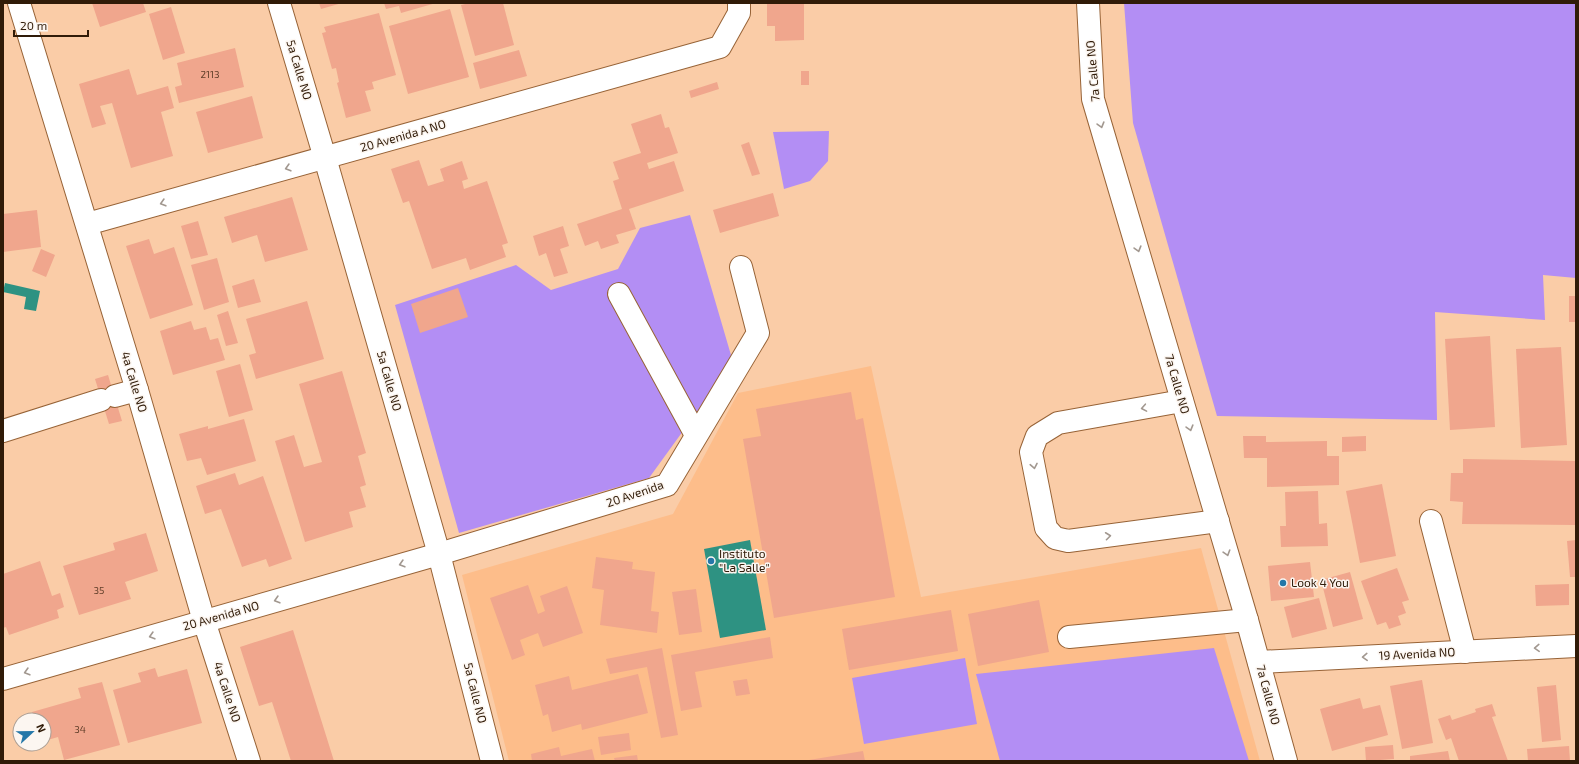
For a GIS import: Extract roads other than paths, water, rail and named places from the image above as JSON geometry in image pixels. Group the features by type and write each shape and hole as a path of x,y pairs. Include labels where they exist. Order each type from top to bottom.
{"street":[{"name":"4a Calle NO","path":"19,3 137,390 204,621 249,761"},
{"name":"5a Calle NO","path":"279,3 439,554 492,761"},
{"name":"20 Avenida A NO","path":"87,224 720,47 739,13 739,3"},
{"name":"7a Calle NO","path":"1088,3 1093,99 1247,620 1286,761"},
{"name":"20 Avenida","path":"439,554 667,485 758,333 741,267"},
{"path":"619,294 696,435"},
{"path":"3,431 137,390"},
{"path":"1182,401 1058,423 1037,436 1031,452 1046,528 1055,538 1068,541 1218,521"},
{"path":"1431,520 1465,652"},
{"name":"20 Avenida NO","path":"3,679 439,554"},
{"path":"1069,637 1247,620"},
{"name":"19 Avenida NO","path":"1259,662 1576,646"}],"water":[{"path":"5,283 40,291 36,311 24,309 26,297 3,292"},
{"path":"750,540 766,630 720,638 704,549"}],"place":[{"name":"Instituto \"La Salle\"","path":"711,561"},
{"name":"Look 4 You","path":"1283,583"}]}
